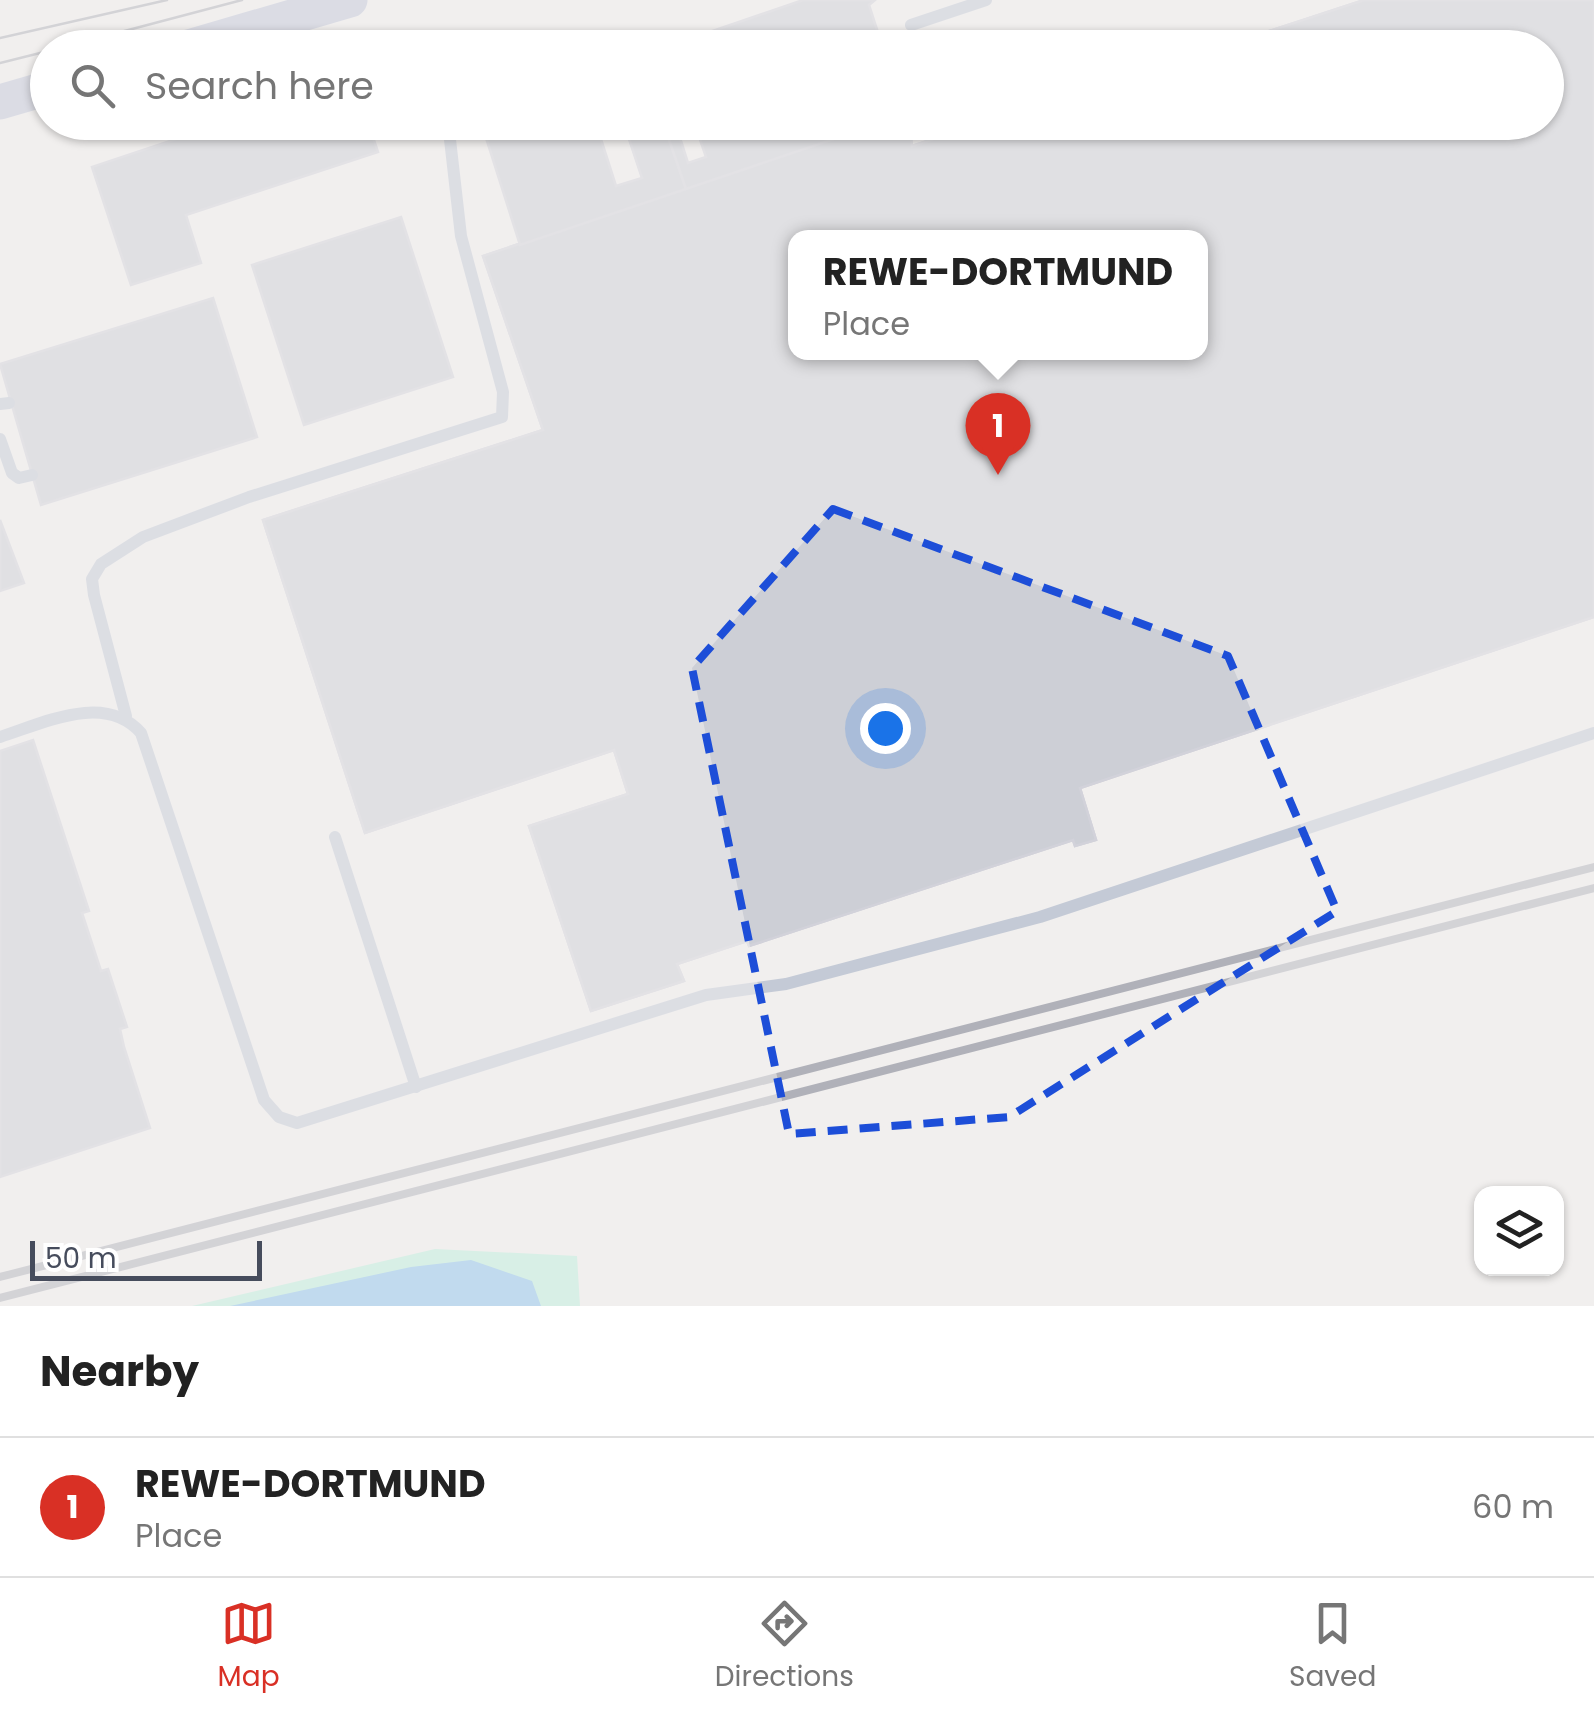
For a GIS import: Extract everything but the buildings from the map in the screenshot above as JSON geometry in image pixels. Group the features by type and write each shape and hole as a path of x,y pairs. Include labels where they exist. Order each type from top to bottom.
{"main road":[{"path":"247,30 350,0"},
{"path":"0,102 30,93"}],"lane":[{"path":"910,25 986,0"},
{"path":"450,140 461,236 504,392 502,417 249,497 143,537 100,564 92,579 126,716 141,733 264,1100 279,1117 297,1122 706,995 786,984 1040,917 1594,733"},
{"path":"0,440 12,473 19,478 32,475"},
{"path":"0,737 72,715 104,712 126,716"},
{"path":"335,838 416,1087"}],"highlighted area":[{"path":"833,509 1228,656 1337,911 1009,1117 789,1134 692,668"}],"green space":[{"path":"435,1249 577,1256 580,1306 192,1306"}],"water":[{"path":"471,1260 532,1281 541,1306 230,1306 411,1267"}],"tram line":[{"path":"35,30 167,0"},
{"path":"128,30 242,0"},
{"path":"0,38 30,31"},
{"path":"0,63 30,56"}],"railway":[{"path":"0,1277 1594,867"},
{"path":"0,1298 1594,888"}],"place":[{"name":"REWE-DORTMUND","path":"998,475"}]}
